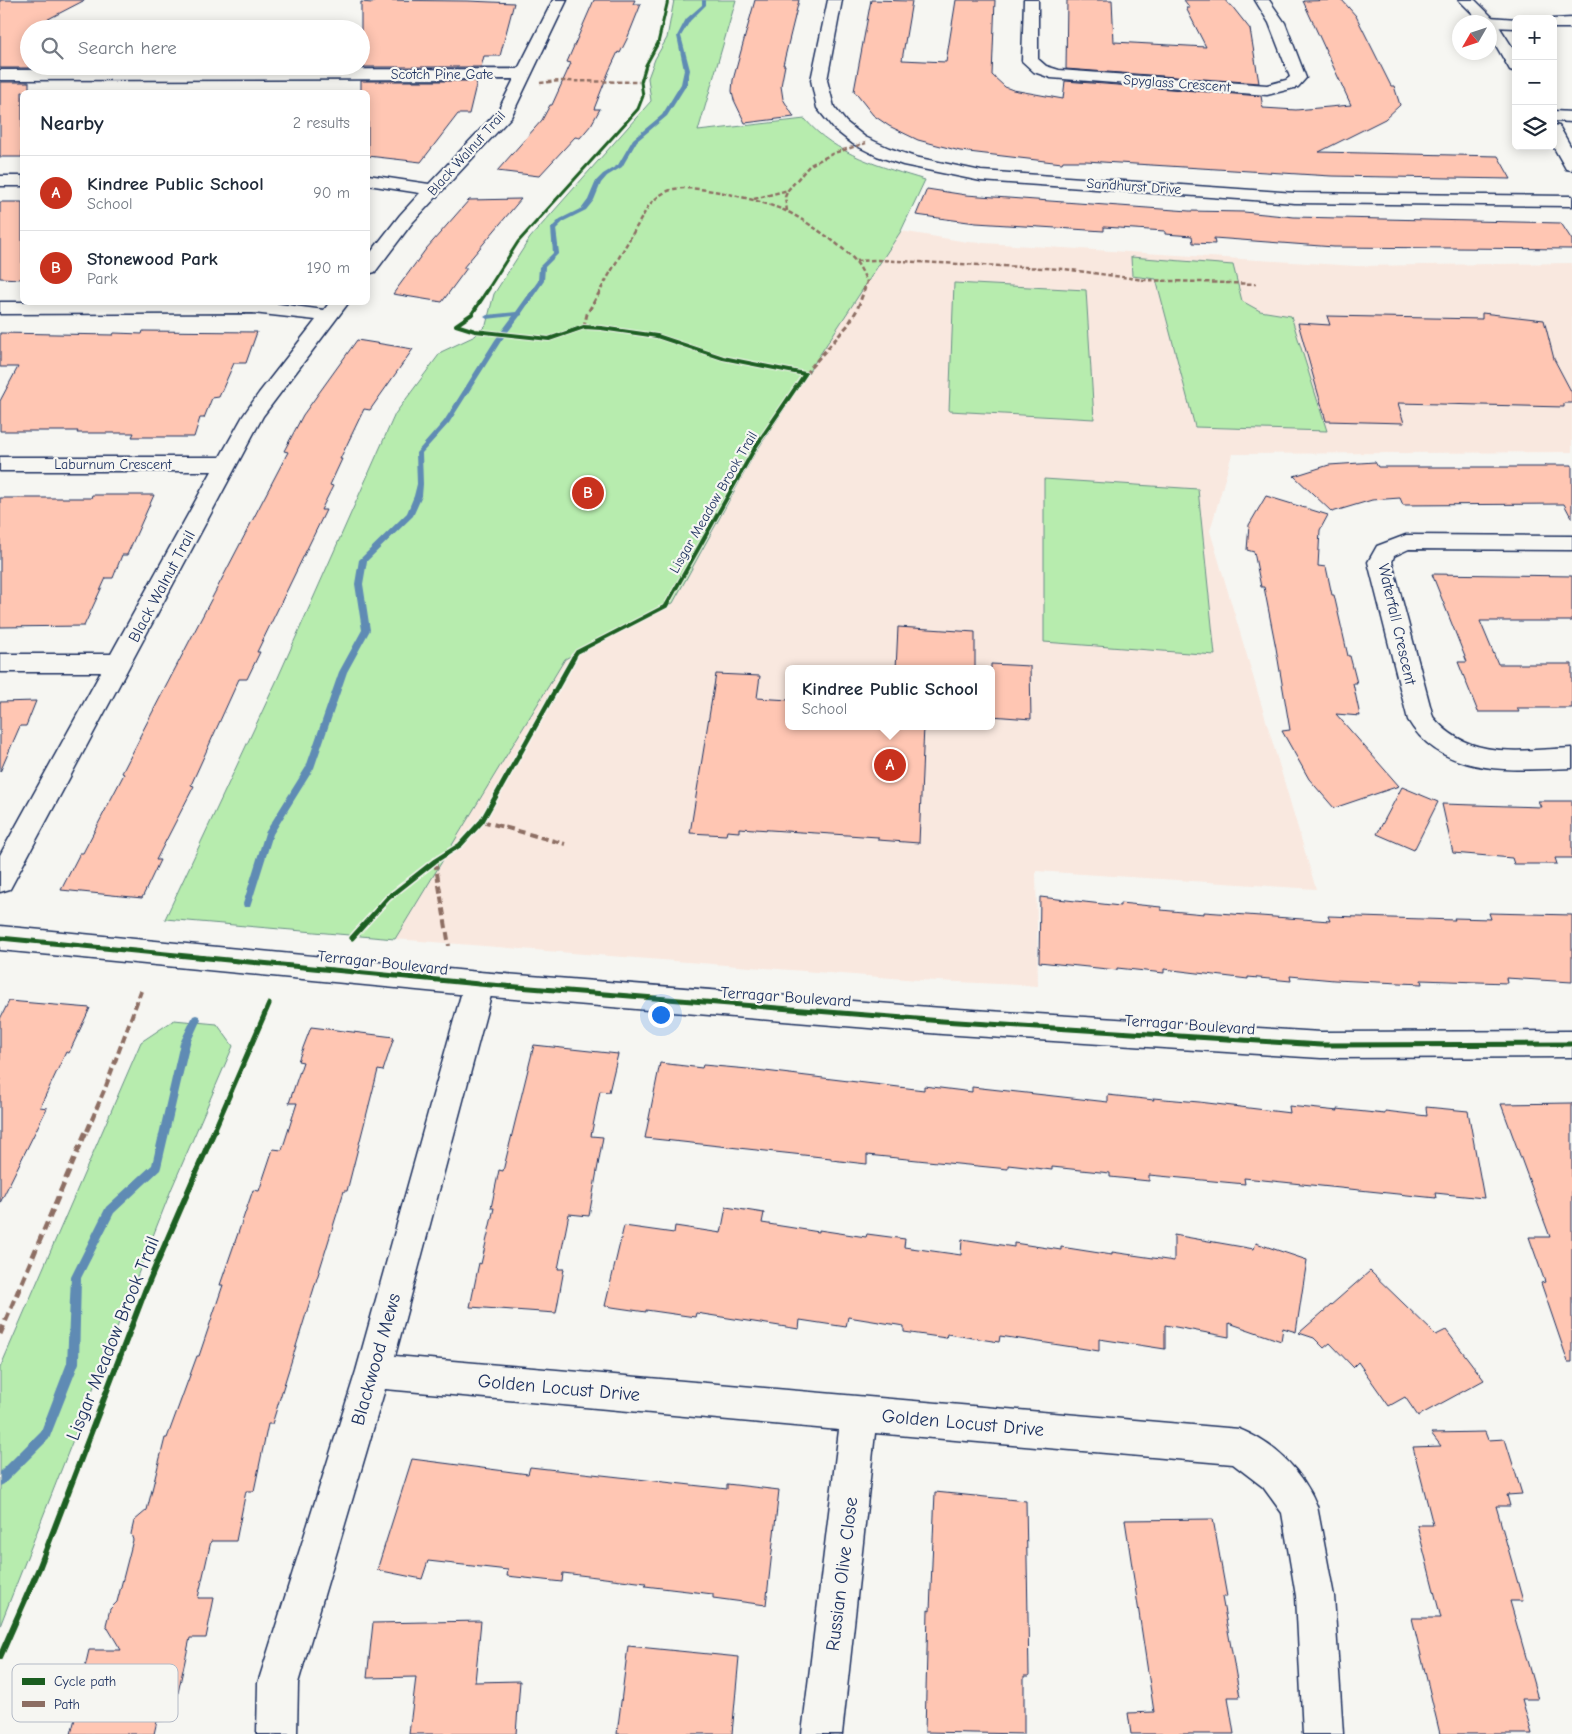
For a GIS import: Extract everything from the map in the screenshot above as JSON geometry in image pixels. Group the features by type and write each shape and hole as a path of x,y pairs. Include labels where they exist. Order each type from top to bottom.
{"street":[{"name":"Black Walnut Trail","path":"370,265 406,219 505,113 560,0"},
{"name":"Sandhurst Drive","path":"835,0 819,84 821,102 834,119 855,138 889,155 931,168 981,176 1295,198 1572,201"},
{"name":"Spyglass Crescent","path":"1030,0 1030,61 1040,69 1057,75 1267,90 1292,84 1298,78 1277,23 1262,0"},
{"path":"1466,0 1481,15"},
{"path":"1497,23 1512,22"},
{"path":"1557,23 1572,23"},
{"path":"1497,36 1512,60"},
{"name":"Scotch Pine Gate","path":"370,75 524,74"},
{"name":"Scotch Pine Gate","path":"0,76 262,75"},
{"path":"1557,116 1572,116"},
{"path":"1557,137 1572,165"},
{"path":"370,180 433,190"},
{"path":"0,181 20,181"},
{"path":"0,308 253,307 334,309"},
{"name":"Black Walnut Trail","path":"0,881 120,663 226,464 266,397 334,309"},
{"name":"Laburnum Crescent","path":"0,464 226,464"},
{"name":"Waterfall Crescent","path":"1572,542 1406,542 1385,551 1380,562 1421,720 1430,734 1449,748 1484,759 1572,758"},
{"path":"0,664 120,663"},
{"name":"Terragar Boulevard","path":"0,938 479,984 942,1021 1321,1045 1572,1044"},
{"name":"Blackwood Mews","path":"277,1734 278,1683 373,1371 479,984"},
{"name":"Golden Locust Drive","path":"373,1371 1239,1447 1276,1474 1299,1506 1315,1596 1323,1734"},
{"name":"Russian Olive Close","path":"822,1734 859,1413"}],"shaded area":[{"path":"901,231 967,242 1356,266 1572,263 1572,452 1232,454 1210,531 1316,889 1036,871 1038,986 918,980 395,939 565,659 673,603 754,455"}],"green space":[{"path":"674,0 736,0 698,131 805,119 830,142 845,151 892,170 925,180 901,231 754,455 673,603 565,659 395,939 165,919 276,682 395,414 441,352 475,336 486,325 494,294 530,238 651,101 648,78 655,59 667,38"},
{"path":"1131,257 1233,265 1242,301 1260,311 1291,316 1327,431 1195,427 1156,279 1132,276"},
{"path":"954,283 1086,290 1094,419 949,411"},
{"path":"1044,479 1198,489 1215,655 1044,642"},
{"path":"174,1020 217,1024 233,1046 171,1190 0,1626 0,1368 141,1042"}],"building":[{"path":"0,0 85,0 46,20 20,20 20,68 0,68"},
{"path":"375,0 514,3 500,56 484,56 481,67 370,67 370,20 361,20 361,2 373,3"},
{"path":"594,0 635,0 633,4 641,4 627,39 609,71 594,109 600,109 591,125 580,138 575,137 539,176 497,171 542,120 550,105 552,105 571,63 567,62"},
{"path":"755,0 799,0 783,65 785,65 781,86 783,99 794,117 745,123 734,100 732,91 733,80"},
{"path":"871,0 912,1 902,60 946,62 956,0 995,0 992,75 1005,87 1013,90 1063,99 1065,81 1261,96 1263,108 1296,110 1351,105 1303,1 1342,0 1356,16 1391,86 1394,86 1400,105 1385,119 1319,152 1498,156 1511,179 1331,176 1086,161 1063,161 1062,163 960,151 918,140 889,126 873,115 854,91"},
{"path":"1067,0 1112,0 1114,42 1206,47 1186,8 1190,8 1184,0 1225,0 1250,29 1259,83 1066,69"},
{"path":"361,81 477,81 469,114 458,114 421,162 370,156 370,90 361,90"},
{"path":"0,82 29,82 29,90 20,90 20,157 0,157"},
{"path":"927,189 966,195 1189,211 1244,212 1294,217 1561,223 1572,240 1572,249 1334,247 1214,238 1215,244 1193,243 1192,236 1165,234 1165,231 1104,227 1104,231 976,223 916,215"},
{"path":"521,199 463,268 467,268 442,302 393,294 426,249 469,200"},
{"path":"0,202 20,202 20,279 0,278"},
{"path":"1482,313 1544,320 1554,359 1572,393 1572,403 1564,403 1564,407 1398,403 1404,423 1326,421 1298,323 1330,325 1327,316 1482,319"},
{"path":"143,331 257,332 246,363 234,363 219,397 212,398 204,418 200,418 194,437 132,437 134,433 77,433 78,431 0,431 0,401 18,367 0,367 0,333 113,335 114,333 142,334"},
{"path":"357,340 413,349 370,410 364,409 330,485 333,486 321,510 326,510 257,652 260,652 247,679 239,679 191,785 194,786 156,860 160,860 142,898 61,890 80,853 83,853 124,774 122,773 139,738 288,452 284,451 303,415"},
{"path":"1375,462 1378,467 1546,467 1545,465 1572,465 1572,519 1564,504 1403,505 1400,498 1372,500 1332,512 1294,476 1329,465"},
{"path":"92,495 154,495 127,555 122,555 113,578 106,578 84,626 0,627 0,498 91,498"},
{"path":"1266,496 1328,515 1320,530 1318,566 1326,567 1332,595 1334,595 1348,656 1350,656 1357,683 1353,683 1360,716 1336,714 1399,786 1334,808 1309,779 1282,731 1290,730 1276,648 1264,587 1261,587 1254,552 1247,550 1249,525"},
{"path":"1432,574 1572,576 1572,621 1480,621 1498,664 1572,664 1572,708 1517,708 1519,712 1478,712 1458,662 1467,662"},
{"path":"898,627 975,632 975,665 896,665"},
{"path":"991,664 1030,666 1031,719 995,716 995,665"},
{"path":"716,674 760,676 757,698 785,700 785,730 924,730 919,843 878,840 878,837 739,828 739,832 727,831 726,835 690,833"},
{"path":"36,701 26,726 20,726 0,772 0,702"},
{"path":"1402,787 1438,802 1414,850 1377,834"},
{"path":"1538,801 1572,801 1572,858 1555,858 1557,864 1514,864 1512,858 1453,853 1442,804 1541,807"},
{"path":"1040,897 1120,906 1120,903 1161,907 1161,910 1204,914 1204,912 1330,921 1328,916 1455,920 1454,918 1491,919 1489,913 1572,915 1572,982 1506,978 1507,983 1421,980 1422,984 1290,976 1291,981 1248,977 1248,979 1164,969 1164,973 1039,962"},
{"path":"9,1001 90,1008 69,1053 66,1052 40,1107 47,1108 0,1203 0,1019"},
{"path":"311,1027 394,1037 383,1071 378,1070 347,1191 344,1191 272,1424 268,1424 254,1491 246,1491 236,1541 211,1541 198,1598 214,1598 206,1638 190,1638 178,1693 178,1664 86,1664 89,1650 121,1650 106,1625 110,1609 117,1602 133,1540 131,1534 134,1521 147,1510 165,1438 167,1438 197,1356 199,1356 223,1285 220,1285 253,1190 259,1191 273,1149 282,1150 297,1103 289,1103 303,1062 298,1061"},
{"path":"534,1045 618,1054 609,1092 600,1091 591,1136 603,1137 589,1216 569,1214 558,1269 564,1269 556,1313 470,1307 479,1263 481,1264 494,1208 491,1208 499,1170 503,1171"},
{"path":"660,1063 702,1068 703,1065 748,1069 924,1090 924,1086 972,1092 972,1087 1108,1102 1108,1095 1199,1102 1290,1113 1289,1106 1385,1114 1385,1111 1427,1116 1426,1107 1468,1111 1484,1198 1435,1193 1436,1198 1244,1178 1245,1184 1149,1175 1149,1181 1110,1177 1110,1173 1052,1167 1052,1170 1008,1165 1008,1169 867,1155 867,1164 831,1160 831,1158 645,1138"},
{"path":"1572,1103 1572,1362 1568,1362 1541,1283 1545,1282 1529,1237 1550,1237 1501,1104"},
{"path":"726,1207 764,1213 762,1223 819,1232 819,1230 866,1237 867,1234 905,1239 904,1247 961,1255 962,1239 1014,1247 1014,1243 1061,1250 1061,1247 1112,1255 1112,1252 1174,1261 1174,1235 1254,1249 1256,1243 1307,1260 1296,1332 1283,1328 1281,1341 1229,1323 1229,1337 1165,1325 1165,1349 1099,1339 1099,1351 1000,1336 999,1342 947,1334 946,1338 904,1332 904,1326 848,1317 846,1327 800,1320 799,1329 696,1313 695,1317 605,1306 624,1226 674,1233 675,1226 721,1233"},
{"path":"1370,1271 1436,1335 1446,1330 1484,1380 1418,1416 1405,1397 1389,1406 1358,1362 1353,1367 1330,1343 1324,1348 1314,1338 1299,1333"},
{"path":"1485,1432 1488,1440 1505,1439 1522,1494 1507,1495 1510,1506 1496,1506 1523,1601 1510,1601 1538,1699 1522,1699 1532,1734 1440,1734 1412,1618 1441,1618 1417,1525 1433,1525 1413,1447 1441,1446 1431,1433"},
{"path":"412,1459 528,1474 530,1467 727,1489 727,1484 779,1490 766,1605 713,1598 713,1594 645,1586 646,1583 563,1573 562,1582 507,1576 508,1570 428,1561 422,1579 377,1570"},
{"path":"935,1492 1026,1501 1029,1676 1024,1676 1024,1734 925,1732 928,1610 930,1611"},
{"path":"1213,1519 1227,1597 1222,1597 1240,1697 1228,1697 1234,1734 1131,1734 1128,1713 1154,1712 1125,1520"},
{"path":"481,1621 475,1682 520,1681 516,1734 409,1734 416,1677 367,1678 373,1623"},
{"path":"628,1646 739,1657 732,1734 617,1734"},
{"path":"74,1722 157,1722 154,1734 71,1734"}],"waterway":[{"path":"518,314 541,281 542,267 556,253 553,229 562,220 584,209 591,200 598,182 605,175 620,166 635,140 664,116 684,84 687,70 679,36 688,20 704,5 704,0"},
{"path":"247,904 269,833 310,768 343,672 366,630 359,584 363,560 410,514 418,496 420,484 419,453 447,422 498,340 518,314"},
{"path":"487,317 518,314"},
{"path":"0,1480 45,1435 73,1363 76,1277 110,1210 156,1167 185,1043 196,1019"}],"marked path":[{"path":"540,83 560,81 641,82"},
{"path":"787,211 785,197 788,190 810,165 834,153 866,143"},
{"path":"584,327 587,314 649,205 659,195 675,189 697,189 757,201 787,211 826,236 856,261 867,282 857,310 848,325 805,374"},
{"path":"754,199 788,190"},
{"path":"856,261 877,260 1064,269 1144,280 1256,284"},
{"path":"482,821 565,844"},
{"path":"435,861 449,946"},
{"path":"0,1334 106,1086 141,991"}],"cycle path":[{"name":"Lisgar Meadow Brook Trail","path":"352,938 388,898 435,861 460,845 482,821 577,652 666,606 756,446 805,374 723,358 657,336 601,328 584,327 549,339 475,331 456,325 472,314 518,242 638,109 643,96 641,82 646,65 658,43 668,0"},
{"path":"0,938 479,984 942,1021 1321,1045 1572,1044"},
{"name":"Lisgar Meadow Brook Trail","path":"0,1657 40,1566 145,1291 269,1004"}],"place":[{"name":"Stonewood Park","path":"588,493"},
{"name":"Kindree Public School","path":"890,765"}]}
